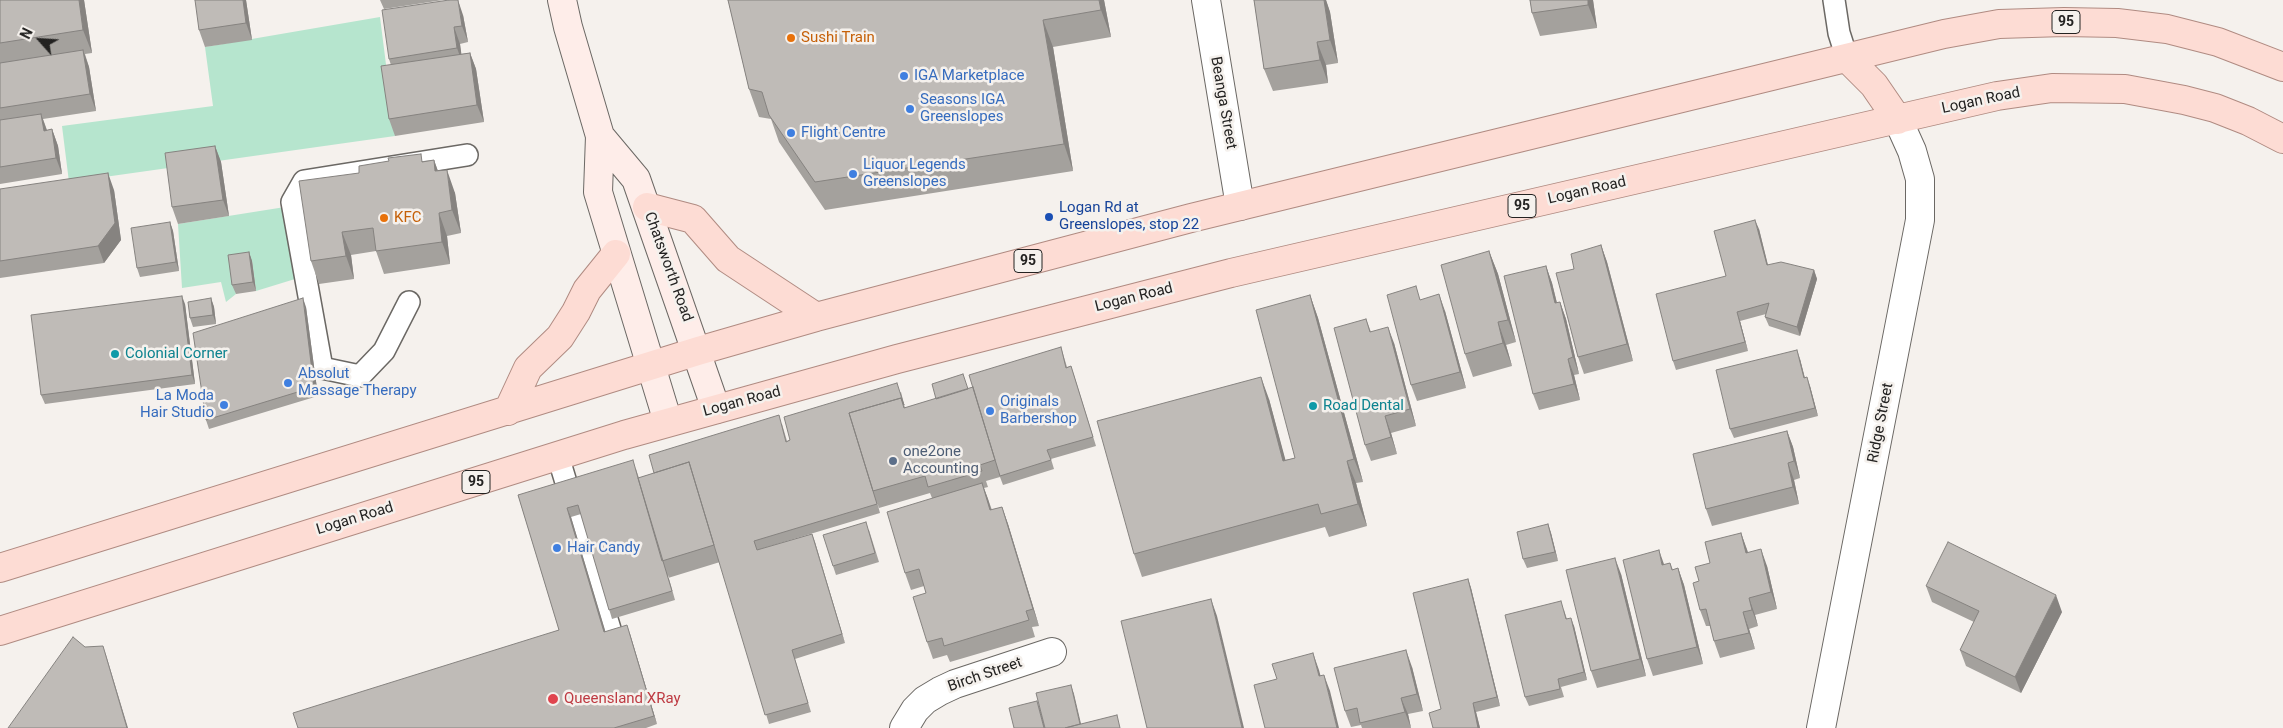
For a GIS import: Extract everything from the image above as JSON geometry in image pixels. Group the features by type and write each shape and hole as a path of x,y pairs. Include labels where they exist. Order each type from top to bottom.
{"main road":[{"name":"Chatsworth Road","path":"562,0 576,56 600,136 598,192 668,422"},
{"name":"95","path":"0,568 698,351 816,317 1240,206 1944,34 1999,24 2117,23 2167,29 2218,42 2283,67"},
{"path":"1847,58 1874,85 1898,120"},
{"name":"Logan Road","path":"0,630 668,422 897,359 1231,273 2024,91 2077,87 2126,89 2216,108 2248,121 2283,139"},
{"name":"Chatsworth Road","path":"600,136 636,179 698,351 716,409"},
{"path":"647,207 693,219 728,259 816,317"},
{"path":"508,411 528,368 560,337 587,290 616,254"}],"street":[{"name":"Beanga Street","path":"1206,0 1240,206"},
{"name":"Ridge Street","path":"1821,728 1920,220 1920,179 1912,151 1898,120"},
{"name":"Birch Street","path":"904,728 915,710 925,700 940,691 955,684 1052,652"}],"lane":[{"path":"1834,0 1839,33 1847,58"},
{"path":"409,302 384,351 360,376 322,368 292,202 304,181 467,155"},
{"path":"558,456 568,490"},
{"path":"576,516 613,639"}],"green space":[{"path":"380,17 395,136 69,182 62,126 213,106 205,47"},
{"path":"285,207 295,279 256,291 252,261 231,264 236,294 226,302 221,282 182,288 178,224"}],"building":[{"path":"0,0 79,0 83,30 0,43"},
{"path":"195,0 243,0 246,23 199,30"},
{"path":"458,0 462,26 454,27 457,48 389,59 382,10"},
{"name":"IGA Marketplace","path":"728,0 1099,0 1101,10 1043,20 1064,144 815,182 769,115 762,92 749,89"},
{"path":"1254,0 1324,0 1330,40 1317,42 1320,60 1264,69"},
{"path":"1530,0 1588,0 1588,5 1532,13"},
{"path":"83,50 90,94 0,108 0,63"},
{"path":"470,53 477,105 389,119 381,66"},
{"path":"41,114 44,131 52,129 56,158 0,167 0,120"},
{"path":"215,146 223,200 172,207 165,153"},
{"name":"KFC","path":"421,154 422,162 434,160 435,171 447,170 452,210 439,213 442,242 376,251 373,228 342,232 346,256 311,261 299,181 359,173 359,166 389,161 388,158"},
{"path":"108,173 115,223 98,246 0,261 0,189"},
{"path":"1755,220 1767,265 1781,262 1814,270 1797,327 1765,317 1769,303 1737,312 1745,342 1673,361 1656,294 1726,276 1714,231"},
{"path":"170,222 176,262 137,268 131,228"},
{"path":"1601,245 1627,344 1578,357 1556,273 1574,269 1571,254"},
{"path":"1489,251 1508,320 1498,322 1503,343 1465,354 1441,265"},
{"path":"249,252 253,282 232,285 228,255"},
{"path":"1546,266 1555,303 1560,302 1573,357 1568,359 1574,384 1533,394 1504,276"},
{"path":"1416,286 1420,300 1439,294 1460,372 1411,385 1387,295"},
{"path":"1310,295 1354,459 1347,461 1358,504 1321,514 1318,504 1134,554 1097,421 1261,377 1283,461 1295,458 1256,310"},
{"name":"Colonial Corner","path":"182,296 192,375 41,395 31,315"},
{"path":"211,298 213,315 190,318 188,302"},
{"path":"303,298 314,387 206,420 193,333"},
{"path":"1366,319 1370,332 1388,327 1410,409 1385,416 1391,437 1365,445 1334,328"},
{"path":"1061,347 1066,368 1071,366 1093,437 1047,450 1051,460 1000,476 969,375"},
{"path":"1797,350 1804,378 1807,377 1815,408 1730,429 1716,370"},
{"path":"963,374 968,389 936,399 932,384"},
{"path":"897,383 904,405 901,398 849,413 877,504 754,541 757,550 812,534 842,634 792,650 808,703 765,715 689,462 654,473 649,455 779,415 786,442 790,440 784,417"},
{"path":"973,387 995,460 980,465 982,471 928,487 925,476 873,491 849,413 901,398 904,408"},
{"path":"1787,431 1794,461 1788,463 1793,487 1706,509 1693,454"},
{"path":"633,460 672,591 609,610 578,505 567,508 604,632 627,625 654,716 614,728 298,728 293,713 559,630 518,495"},
{"path":"689,462 714,545 662,561 638,478"},
{"path":"982,483 990,510 1002,507 1033,609 1026,611 1029,620 944,646 942,638 927,642 913,597 926,593 919,569 905,573 887,512"},
{"path":"866,522 875,553 833,566 823,535"},
{"path":"1548,524 1555,552 1523,559 1517,532"},
{"path":"1741,533 1746,553 1761,549 1771,592 1749,598 1752,610 1743,612 1749,633 1714,641 1706,609 1700,610 1693,583 1699,581 1695,567 1710,563 1705,542"},
{"path":"1948,542 2056,595 2015,677 1960,650 1979,611 1926,586"},
{"path":"1659,550 1662,565 1670,563 1672,570 1678,568 1697,647 1647,659 1623,560"},
{"path":"1615,558 1640,659 1591,671 1566,570"},
{"path":"1468,579 1497,697 1473,703 1478,728 1433,728 1429,713 1441,709 1413,593"},
{"path":"1211,599 1242,728 1147,728 1121,621"},
{"path":"1561,601 1566,619 1571,618 1584,672 1558,679 1560,689 1525,697 1505,615"},
{"path":"73,637 85,647 103,646 127,728 8,728"},
{"path":"1406,650 1417,694 1401,698 1405,712 1360,723 1357,708 1345,711 1334,668"},
{"path":"1313,653 1319,676 1324,675 1337,728 1265,728 1254,685 1277,679 1272,664"},
{"path":"1071,685 1080,724 1065,728 1045,728 1036,693"},
{"path":"1037,701 1044,728 1014,728 1009,708"},
{"path":"1117,715 1120,728 1065,728"}],"place":[{"name":"Sushi Train","path":"791,38"},
{"name":"IGA Marketplace","path":"904,76"},
{"name":"Seasons IGA Greenslopes","path":"910,109"},
{"name":"Flight Centre","path":"791,133"},
{"name":"Liquor Legends Greenslopes","path":"853,174"},
{"name":"Logan Rd at Greenslopes, stop 22","path":"1049,217"},
{"name":"KFC","path":"384,218"},
{"name":"Colonial Corner","path":"115,354"},
{"name":"Absolut Massage Therapy","path":"288,383"},
{"name":"La Moda Hair Studio","path":"224,405"},
{"name":"Road Dental","path":"1313,406"},
{"name":"Originals Barbershop","path":"990,411"},
{"name":"one2one Accounting","path":"893,461"},
{"name":"Hair Candy","path":"557,548"},
{"name":"Queensland XRay","path":"553,699"}]}
